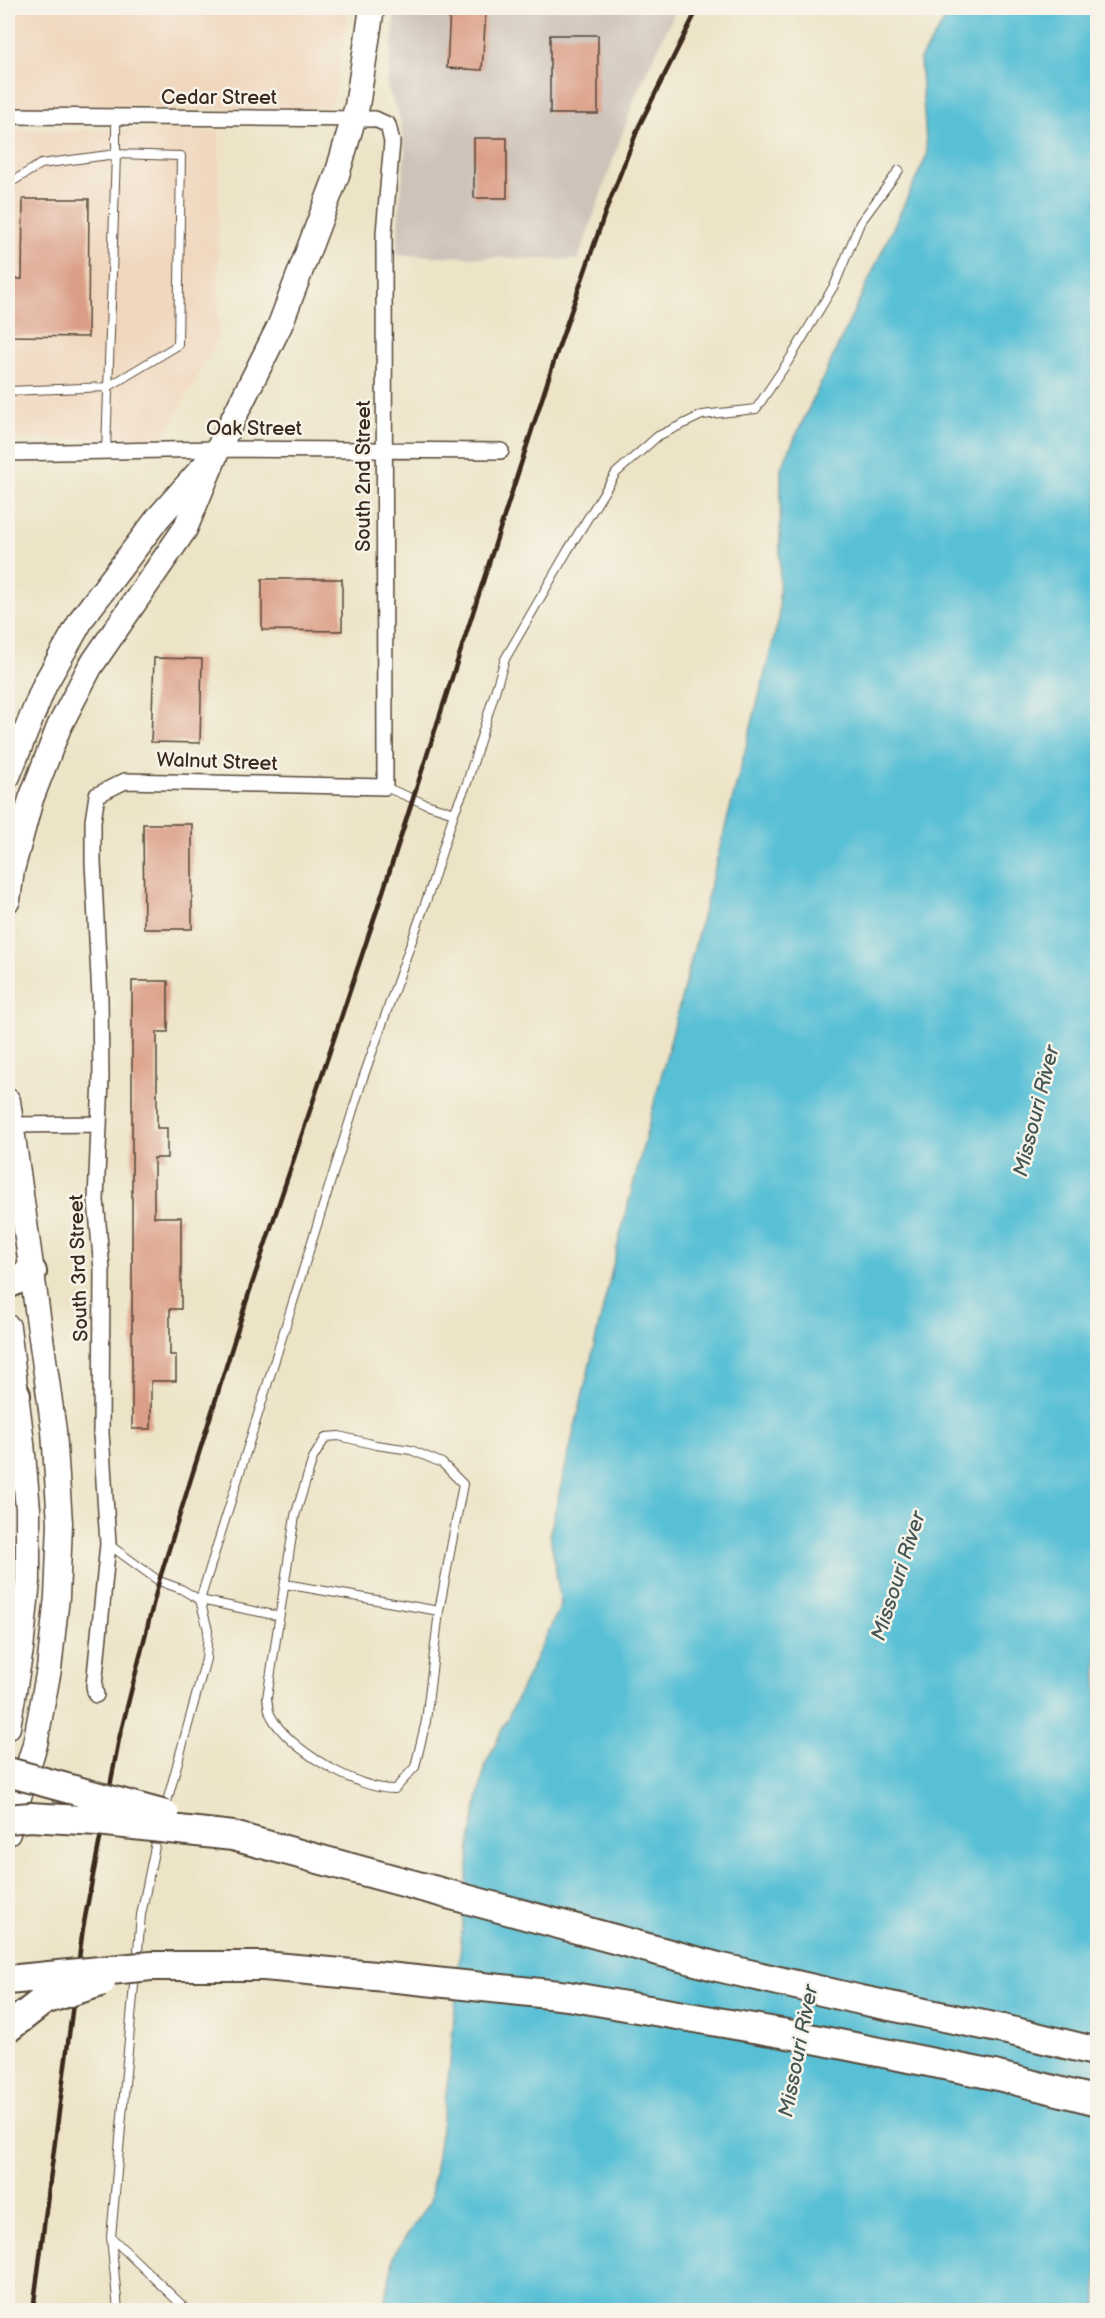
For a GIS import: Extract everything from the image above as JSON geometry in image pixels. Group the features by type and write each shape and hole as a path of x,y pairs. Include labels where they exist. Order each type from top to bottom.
{"highway":[{"path":"8,1772 124,1803 233,1836 718,1967 1098,2052"},
{"path":"8,1819 30,1816 98,1821 233,1836"},
{"path":"8,1980 151,1966 264,1966 568,1996 800,2036 994,2075 1098,2101"},
{"path":"8,2028 44,2000 151,1966"}],"main road":[{"path":"8,900 12,870 30,800 59,727 90,667 185,530 218,449 280,325 337,175 354,118 372,8"},
{"path":"8,776 45,684 83,617 158,518 218,449"},
{"path":"8,1101 11,1125 16,1277 54,1431 60,1523 57,1597 49,1669 34,1744 8,1833"},
{"path":"8,1327 12,1387 28,1509 28,1581 21,1649 8,1727"}],"street":[{"name":"Cedar Street","path":"8,116 375,119 388,125 392,142 390,165"},
{"name":"South 2nd Street","path":"385,787 384,233 390,165"},
{"name":"Oak Street","path":"8,453 218,449 501,452"},
{"name":"Walnut Street","path":"93,840 97,795 125,780 385,787"},
{"name":"South 3rd Street","path":"93,840 100,997 96,1200 102,1270 101,1433 108,1544 94,1686 96,1695"},
{"path":"11,1125 99,1124"}],"lane":[{"path":"106,452 116,117"},
{"path":"8,184 41,164 116,154 181,156 178,345 108,387 8,391"},
{"path":"118,2310 111,2237 141,1915 152,1856 206,1659 208,1630 200,1600 363,1078 431,887 454,813 467,783 505,659 616,473 658,436 702,414 756,409 791,357 835,284 860,223 899,170"},
{"path":"385,787 454,813"},
{"path":"339,1436 411,1450 441,1463 463,1484 439,1611 426,1721 415,1767 394,1789 381,1789 342,1775 305,1752 270,1715 267,1698 295,1516 313,1458 326,1437 339,1436"},
{"path":"108,1544 159,1581 181,1589 200,1600 279,1616"},
{"path":"285,1584 439,1611"},
{"path":"111,2237 187,2310"}],"shaded area":[{"path":"8,8 349,8 333,101 324,108 310,109 8,108"},
{"path":"396,8 677,8 637,92 578,260 397,255 405,154 399,115 387,87"},
{"path":"8,130 219,131 218,339 164,437 8,439"}],"water":[{"name":"Missouri River","path":"953,8 1097,8 1097,2310 384,2310 394,2254 430,2202 449,2073 471,1835 485,1766 561,1605 550,1533 621,1232 779,619 781,468 927,155 920,59"}],"building":[{"path":"450,9 486,10 482,70 447,68"},
{"path":"550,35 598,35 598,114 550,114"},
{"path":"474,138 507,138 507,198 474,198"},
{"path":"23,199 89,199 88,337 8,336 8,279 22,279"},
{"path":"262,579 342,579 342,631 262,630"},
{"path":"154,658 202,659 200,743 151,742"},
{"path":"143,824 192,824 192,929 144,929"},
{"path":"132,981 168,981 168,1032 157,1032 157,1128 167,1128 167,1158 154,1158 154,1217 181,1217 181,1309 170,1309 170,1355 176,1355 176,1381 151,1381 151,1429 132,1429"}],"railway":[{"path":"33,2310 83,1928 119,1739 159,1581 249,1293 378,907 558,349 605,213 639,126 698,8"}]}
